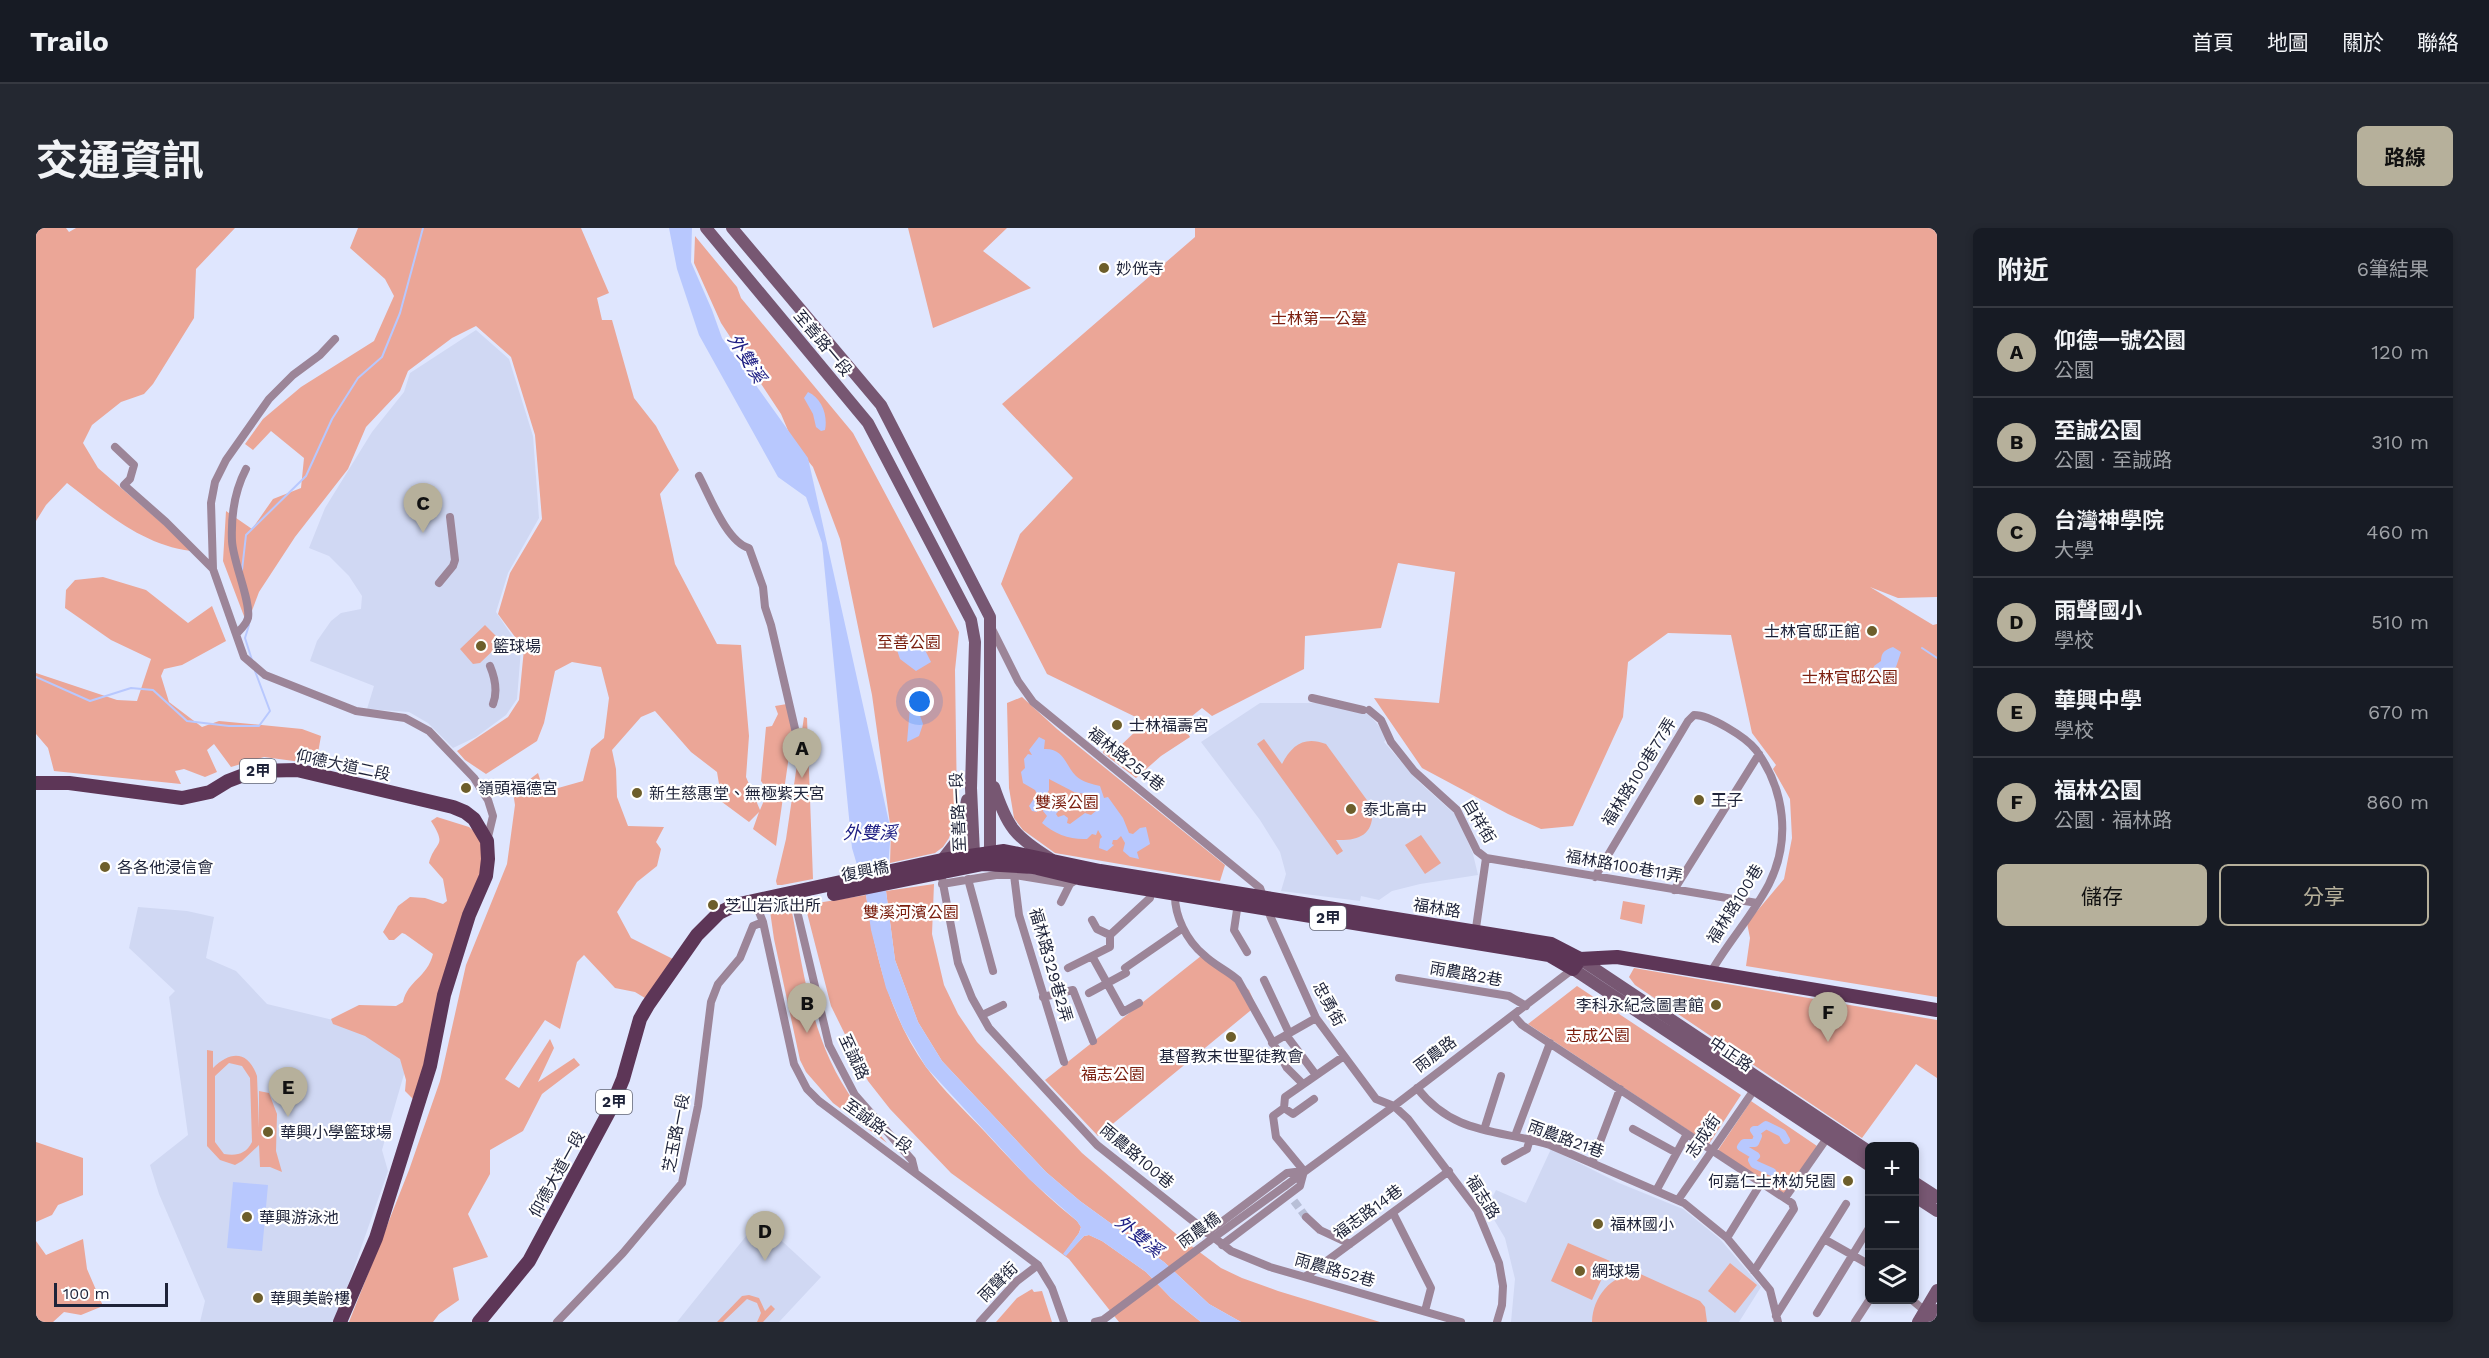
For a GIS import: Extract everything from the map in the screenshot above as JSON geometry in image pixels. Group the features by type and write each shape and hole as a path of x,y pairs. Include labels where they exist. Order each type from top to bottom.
{"main road":[{"name":"至善路一段","path":"706,228 868,423 971,620 975,642 971,788 982,857"},
{"name":"至善路一段","path":"732,228 881,405 990,617 991,779 982,857"},
{"name":"仰德大道二段","path":"36,783 69,783 182,798 210,792 228,781 254,771 297,770 460,809 474,819 487,841"},
{"path":"991,779 1012,830 1023,842 1055,861"},
{"path":"937,871 960,837 971,788"},
{"path":"340,1322 376,1238 430,1066 444,995 469,915 486,876 487,841"},
{"name":"福林路","path":"937,871 982,857 1019,853 1100,871 1266,902 1474,936 1551,944 1577,964"},
{"name":"福林路","path":"982,857 1001,863 1033,867 1075,881 1152,889 1238,903 1266,902"},
{"name":"復興橋","path":"803,896 937,871"},
{"name":"2甲","path":"755,902 771,897 803,896"},
{"name":"仰德大道一段","path":"479,1322 529,1261 606,1118 623,1079 640,1019 650,1001 709,922 728,908 755,902"},
{"path":"1577,964 1617,957 1937,1010"},
{"name":"中正路","path":"1577,964 1757,1084 1865,1150"},
{"name":"中正路","path":"1757,1084 1827,1138 1865,1163"},
{"path":"1919,1185 1937,1197"},
{"path":"1919,1199 1937,1211"},
{"path":"1928,1316 1937,1290"}],"street":[{"path":"335,339 320,355 293,375 268,399 220,470 211,503 213,569 244,657 265,675 356,711 405,718 429,731 474,778 488,800 493,816 487,841"},
{"path":"115,447 134,465 130,479 124,485 166,522 213,569"},
{"path":"237,633 243,628 248,618 233,548 232,522 241,480 246,469"},
{"path":"699,476 726,528 741,546 749,548 763,587 765,608 796,734"},
{"path":"439,583 455,560 450,517"},
{"name":"福林路254巷","path":"991,626 1017,681 1033,702 1254,881 1266,902"},
{"path":"490,666 495,680 493,704"},
{"name":"自祥街","path":"1312,698 1366,710 1381,720 1391,742 1414,771 1457,810 1477,851 1486,858 1474,936"},
{"name":"福林路100巷","path":"1694,715 1708,717 1751,743 1770,773 1780,798 1783,820 1780,857 1769,885 1711,972"},
{"name":"福林路100巷77弄","path":"1595,877 1682,731 1694,715"},
{"path":"1674,890 1759,754"},
{"name":"福林路100巷11弄","path":"1486,858 1757,903"},
{"path":"1003,1005 982,1015 972,998 958,963 937,871 968,879 1014,875 1075,881 1060,902"},
{"name":"福林路329巷2弄","path":"1014,875 1019,915 1064,1062"},
{"path":"968,879 993,971"},
{"path":"1068,968 1110,947 1110,935 1150,898 1152,889"},
{"path":"1175,893 1175,903 1183,928 1203,955 1238,980 1254,1006 1272,1044 1287,1068 1303,1084"},
{"name":"至誠路","path":"803,896 796,906 829,1045 855,1095 884,1131 912,1160 916,1172"},
{"name":"至誠路一段","path":"755,902 763,922 794,1064 800,1078 819,1101 1038,1265 1052,1288 1064,1322"},
{"name":"忠勇街","path":"1266,902 1316,1018 1376,1099 1394,1106"},
{"path":"1238,903 1234,930 1247,952"},
{"path":"1092,920 1097,929 1110,935"},
{"name":"芝玉路一段","path":"557,1322 623,1253 682,1183 698,1106 711,1002 718,984 740,958 753,926 763,922"},
{"path":"1089,993 1183,928"},
{"path":"1092,956 1123,1012 1139,1003"},
{"name":"雨農路","path":"1285,1186 1514,1016 1577,964"},
{"name":"雨農路2巷","path":"1400,978 1509,996 1526,1006"},
{"path":"1264,980 1287,1034 1316,1076"},
{"path":"1043,997 1073,990 1093,1041"},
{"name":"雨農路100巷","path":"982,1015 989,1028 1097,1145 1207,1233"},
{"path":"1514,1016 1522,1025 1792,1203 1794,1209 1754,1271"},
{"path":"1272,1044 1316,1018"},
{"path":"1515,1136 1550,1043"},
{"path":"1304,1171 1276,1137 1273,1116 1284,1108 1285,1097 1344,1056"},
{"path":"1484,1130 1502,1076"},
{"name":"志成街","path":"1678,1200 1757,1084"},
{"name":"雨農路21巷","path":"1417,1088 1437,1110 1450,1119 1497,1135 1530,1139 1678,1200 1726,1238 1770,1290 1777,1319"},
{"path":"1592,1163 1620,1089"},
{"path":"1284,1108 1293,1114 1314,1099"},
{"name":"福志路","path":"1394,1106 1408,1119 1477,1210 1499,1263 1503,1286 1502,1305 1497,1322"},
{"path":"1633,1129 1675,1152"},
{"path":"1656,1191 1675,1152 1687,1134"},
{"path":"1785,1198 1827,1138"},
{"path":"1505,1161 1527,1149 1530,1139"},
{"name":"雨農路","path":"1207,1233 1287,1173 1304,1171"},
{"name":"雨農路","path":"1222,1245 1291,1198 1300,1186 1304,1171"},
{"name":"福志路14巷","path":"1305,1277 1449,1171"},
{"path":"1726,1238 1761,1183"},
{"name":"雨農橋","path":"1100,1321 1285,1186"},
{"path":"1777,1319 1846,1204"},
{"path":"1393,1213 1431,1288 1425,1311"},
{"path":"1306,1217 1320,1230 1350,1244"},
{"name":"雨農路52巷","path":"1207,1233 1222,1245 1250,1260 1461,1322"},
{"path":"1817,1313 1865,1234"},
{"path":"1824,1239 1865,1263"},
{"name":"雨聲街","path":"980,1322 1017,1281 1038,1265"},
{"path":"1855,1322 1866,1304"},
{"path":"1917,1304 1928,1316"}],"shaded area":[{"path":"476,330 509,359 533,436 539,518 508,573 496,612 521,649 517,699 506,715 476,737 453,748 428,723 409,712 367,709 374,686 310,661 317,641 331,621 341,613 361,609 362,596 349,576 329,556 309,548 325,508 372,432 404,392 410,373"},
{"name":"泰北高中","path":"1260,703 1319,703 1368,713 1388,737 1384,742 1419,782 1457,816 1473,854 1478,875 1392,891 1379,900 1361,896 1360,901 1281,891 1286,874 1280,852 1260,820 1201,742"},
{"path":"138,907 187,911 214,917 206,958 236,971 267,1004 362,1027 409,1057 382,1150 388,1171 335,1322 200,1322 205,1301 159,1194 150,1165 188,1135 169,997 175,991 129,948"},
{"name":"福林國小","path":"1551,1149 1619,1183 1683,1209 1720,1239 1761,1287 1739,1322 1511,1322 1515,1279 1505,1238 1487,1208 1496,1190 1526,1203"},
{"path":"759,1220 821,1277 779,1322 677,1322"}],"green space":[{"path":"36,228 66,228 69,232 76,228 235,228 196,269 194,318 153,384 144,394 121,402 92,425 83,443 98,468 191,551 156,542 125,526 67,483 46,505 36,521"},
{"path":"358,228 581,228 609,293 597,298 602,320 612,320 634,398 656,426 679,470 660,494 675,564 717,644 741,645 749,736 746,777 760,810 768,791 761,781 766,727 772,726 778,714 775,706 787,704 793,728 776,846 753,829 759,812 749,822 722,802 717,772 691,752 655,711 641,717 612,750 616,769 617,797 628,826 664,827 656,842 661,849 657,866 637,882 617,912 631,938 673,959 645,998 635,992 615,988 584,955 577,962 560,1029 545,1020 505,1079 519,1088 550,1039 554,1048 538,1082 574,1058 580,1065 542,1094 523,1131 490,1150 490,1174 468,1214 488,1257 453,1268 459,1300 439,1314 433,1322 349,1322 409,1170 440,1081 466,965 507,864 515,805 513,792 538,773 544,792 583,781 591,749 604,738 609,698 601,667 572,662 555,671 544,723 537,741 486,774 465,760 457,751 508,717 519,700 524,649 498,614 510,573 542,519 535,435 511,357 476,326 452,338 408,371 400,391 366,427 348,469 295,537 259,592 247,624 223,561 226,511 252,529 273,499 301,488 304,458 271,431 253,450 245,444 263,419 301,387 374,341 394,296 385,279 350,248"},
{"path":"908,228 1007,228 983,251 1031,288 933,328"},
{"path":"1195,228 1937,228 1937,597 1898,598 1870,587 1933,625 1937,624 1937,997 1746,966 1750,938 1747,923 1784,879 1792,838 1790,799 1773,769 1776,765 1752,733 1731,635 1668,633 1628,662 1623,717 1573,826 1541,829 1422,768 1374,698 1439,703 1455,572 1398,563 1381,628 1305,636 1304,669 1212,716 1202,708 1182,724 1190,737 1161,756 1136,778 1103,753 1107,740 1118,748 1138,729 1145,732 1146,722 1047,674 1001,584 1020,534 1073,478 1002,404 1195,237"},
{"name":"至善公園","path":"695,236 737,287 741,298 853,433 959,632 955,670 957,806 949,838 935,853 890,863 891,831 872,695 840,539 813,467 793,442 781,414 721,323 694,263"},
{"path":"103,577 146,590 188,623 212,606 226,641 182,665 164,669 161,676 169,702 202,727 219,721 302,729 321,736 316,764 264,757 231,767 214,744 207,750 217,772 205,777 184,769 175,771 181,784 54,771 48,748 36,734 36,673 117,700 137,701 151,659 111,640 65,608 66,590 75,580"},
{"name":"籃球場","path":"485,625 502,642 480,663 473,664 460,649"},
{"name":"雙溪公園","path":"1022,697 1057,729 1225,865 1220,881 1055,853 1023,830 1014,818 1009,788 1007,703"},
{"path":"804,717 807,718 813,879 777,885 776,881 786,839"},
{"path":"1264,739 1282,764 1290,752 1300,744 1311,741 1326,744 1372,807 1371,824 1368,830 1359,837 1336,840 1343,851 1337,855 1257,744"},
{"path":"437,817 469,827 482,838 486,868 429,1061 413,1099 405,1091 406,1080 400,1059 365,1036 333,1024 331,1019 359,1005 396,1006 403,1002 409,989 430,962 433,954 405,934 402,933 394,940 389,940 383,932 398,906 410,897 425,898 443,904 447,901 443,879 429,863 439,844 439,836 431,821"},
{"path":"1421,835 1441,863 1425,874 1405,845"},
{"name":"雙溪河濱公園","path":"934,884 932,934 944,985 958,1014 977,1042 1082,1153 1182,1239 1221,1268 1278,1291 1380,1322 1241,1322 1209,1304 1164,1262 1080,1201 1046,1172 942,1061 918,1022 895,960 886,891"},
{"name":"雙溪河濱公園","path":"866,895 879,963 894,1006 913,1048 954,1100 1029,1178 1077,1221 1081,1227 1079,1233 1064,1254 1066,1255 1084,1236 1089,1235 1102,1241 1146,1272 1171,1298 1201,1322 1119,1322 1069,1259 951,1173 890,1109 868,1081 831,1006 805,905"},
{"path":"1623,901 1645,905 1642,924 1620,919"},
{"path":"791,907 806,985 822,1042 848,1093 887,1143 833,1103 806,1072 800,1060 770,911"},
{"name":"福志公園","path":"1206,952 1249,990 1256,1006 1098,1136 1045,1080"},
{"path":"1634,968 1937,1020 1937,1078 1916,1064 1862,1138 1635,985 1629,977"},
{"name":"志成公園","path":"1577,986 1741,1095 1709,1144 1528,1024"},
{"path":"207,1050 213,1051 213,1068 219,1062 232,1056 244,1058 253,1067 257,1076 259,1128 259,1091 269,1093 277,1114 276,1151 282,1172 270,1167 260,1167 259,1145 235,1165 220,1160 207,1146","holes":["229,1063 242,1066 250,1078 252,1142 241,1153 224,1154 215,1142 215,1076"]},
{"path":"1751,1101 1817,1146 1785,1195 1718,1150"},
{"path":"36,1142 83,1158 83,1195 58,1205 52,1215 36,1222"},
{"path":"83,1239 87,1269 103,1306 81,1315 64,1312 53,1322 36,1322 36,1241 46,1255"},
{"name":"網球場","path":"1568,1243 1610,1261 1592,1300 1551,1281"},
{"path":"1730,1263 1757,1285 1735,1313 1708,1291"},
{"path":"1636,1272 1700,1301 1705,1307 1707,1322 1592,1322 1596,1304 1605,1289 1619,1278"},
{"path":"1032,1289 1034,1292 1042,1291 1052,1322 996,1322 1017,1298"},
{"path":"749,1295 759,1298 765,1311 771,1305 775,1309 763,1322 757,1322 761,1313 757,1303 747,1299 723,1322 717,1322 742,1296"}],"water":[{"name":"外雙溪","path":"669,228 692,228 691,262 722,338 808,458 891,831 886,891 895,960 918,1022 942,1061 1046,1172 1080,1201 1164,1262 1209,1304 1241,1322 1201,1322 1171,1298 1146,1272 1102,1241 1089,1235 1084,1236 1066,1256 1063,1254 1079,1233 1081,1227 1077,1221 1029,1179 926,1067 903,1028 886,988 871,930 866,895 852,848 822,543 806,497 778,477 699,335 677,269"},
{"path":"808,392 817,398 823,408 826,419 825,430 821,431 816,427 813,414 804,398"},
{"path":"911,638 922,644 931,662 916,671 900,659 896,647 898,641"},
{"path":"1893,647 1901,652 1896,667 1887,674 1885,679 1879,681 1876,679 1874,666 1881,661 1884,652"},
{"path":"910,707 919,713 923,724 919,736 907,742"},
{"path":"1039,737 1045,740 1044,749 1051,749 1060,754 1078,778 1100,786 1104,798 1108,797 1123,818 1129,833 1133,834 1140,828 1146,827 1150,844 1137,852 1139,859 1130,857 1123,851 1125,843 1121,836 1113,840 1114,845 1107,851 1099,848 1102,837 1098,830 1096,835 1092,834 1087,839 1075,838 1057,833 1042,823 1047,816 1043,811 1043,806 1037,807 1037,812 1032,811 1029,806 1037,794 1035,790 1023,783 1021,772 1025,768 1024,759 1028,754 1032,755 1029,750","holes":["1049,779 1074,792 1085,794 1086,799 1097,810 1091,815 1085,813 1070,824 1067,823 1068,818 1064,815 1058,817 1056,814 1060,809 1059,805 1046,795 1049,790"]},
{"name":"華興游泳池","path":"233,1182 268,1185 262,1251 227,1248"}],"waterway":[{"path":"242,570 246,535 306,476 332,419 358,378 382,357 400,313 423,228"},
{"path":"249,625 245,638 252,660"},
{"path":"1922,648 1937,658"},
{"path":"36,677 90,701 131,688 153,690 187,721 229,726 259,726 270,711 255,671"},
{"path":"1772,1172 1754,1164 1752,1160 1756,1156 1741,1147 1744,1143 1755,1143 1758,1136 1754,1130 1759,1130 1766,1125 1782,1133 1786,1140"}],"tunnel":[{"path":"1294,1201 1306,1217"}],"place":[{"name":"妙侊寺","path":"1104,268"},
{"name":"台灣神學院","path":"423,533"},
{"name":"士林官邸正館","path":"1872,631"},
{"name":"籃球場","path":"481,646"},
{"name":"士林福壽宮","path":"1117,725"},
{"name":"仰德一號公園","path":"802,778"},
{"name":"嶺頭福德宮","path":"466,788"},
{"name":"新生慈惠堂、無極紫天宮","path":"637,793"},
{"name":"王子","path":"1699,800"},
{"name":"泰北高中","path":"1351,809"},
{"name":"各各他浸信會","path":"105,867"},
{"name":"芝山岩派出所","path":"713,905"},
{"name":"李科永紀念圖書館","path":"1716,1005"},
{"name":"至誠公園","path":"807,1033"},
{"name":"基督教末世聖徒教會","path":"1231,1037"},
{"name":"福林公園","path":"1828,1042"},
{"name":"華興中學","path":"288,1117"},
{"name":"華興小學籃球場","path":"268,1132"},
{"name":"何嘉仁士林幼兒園","path":"1848,1181"},
{"name":"華興游泳池","path":"247,1217"},
{"name":"福林國小","path":"1598,1224"},
{"name":"雨聲國小","path":"765,1261"},
{"name":"網球場","path":"1580,1271"},
{"name":"華興美齡樓","path":"258,1298"}],"park label":[{"name":"士林第一公墓","path":"1319,318"},
{"name":"士林官邸公園","path":"1850,677"}]}
